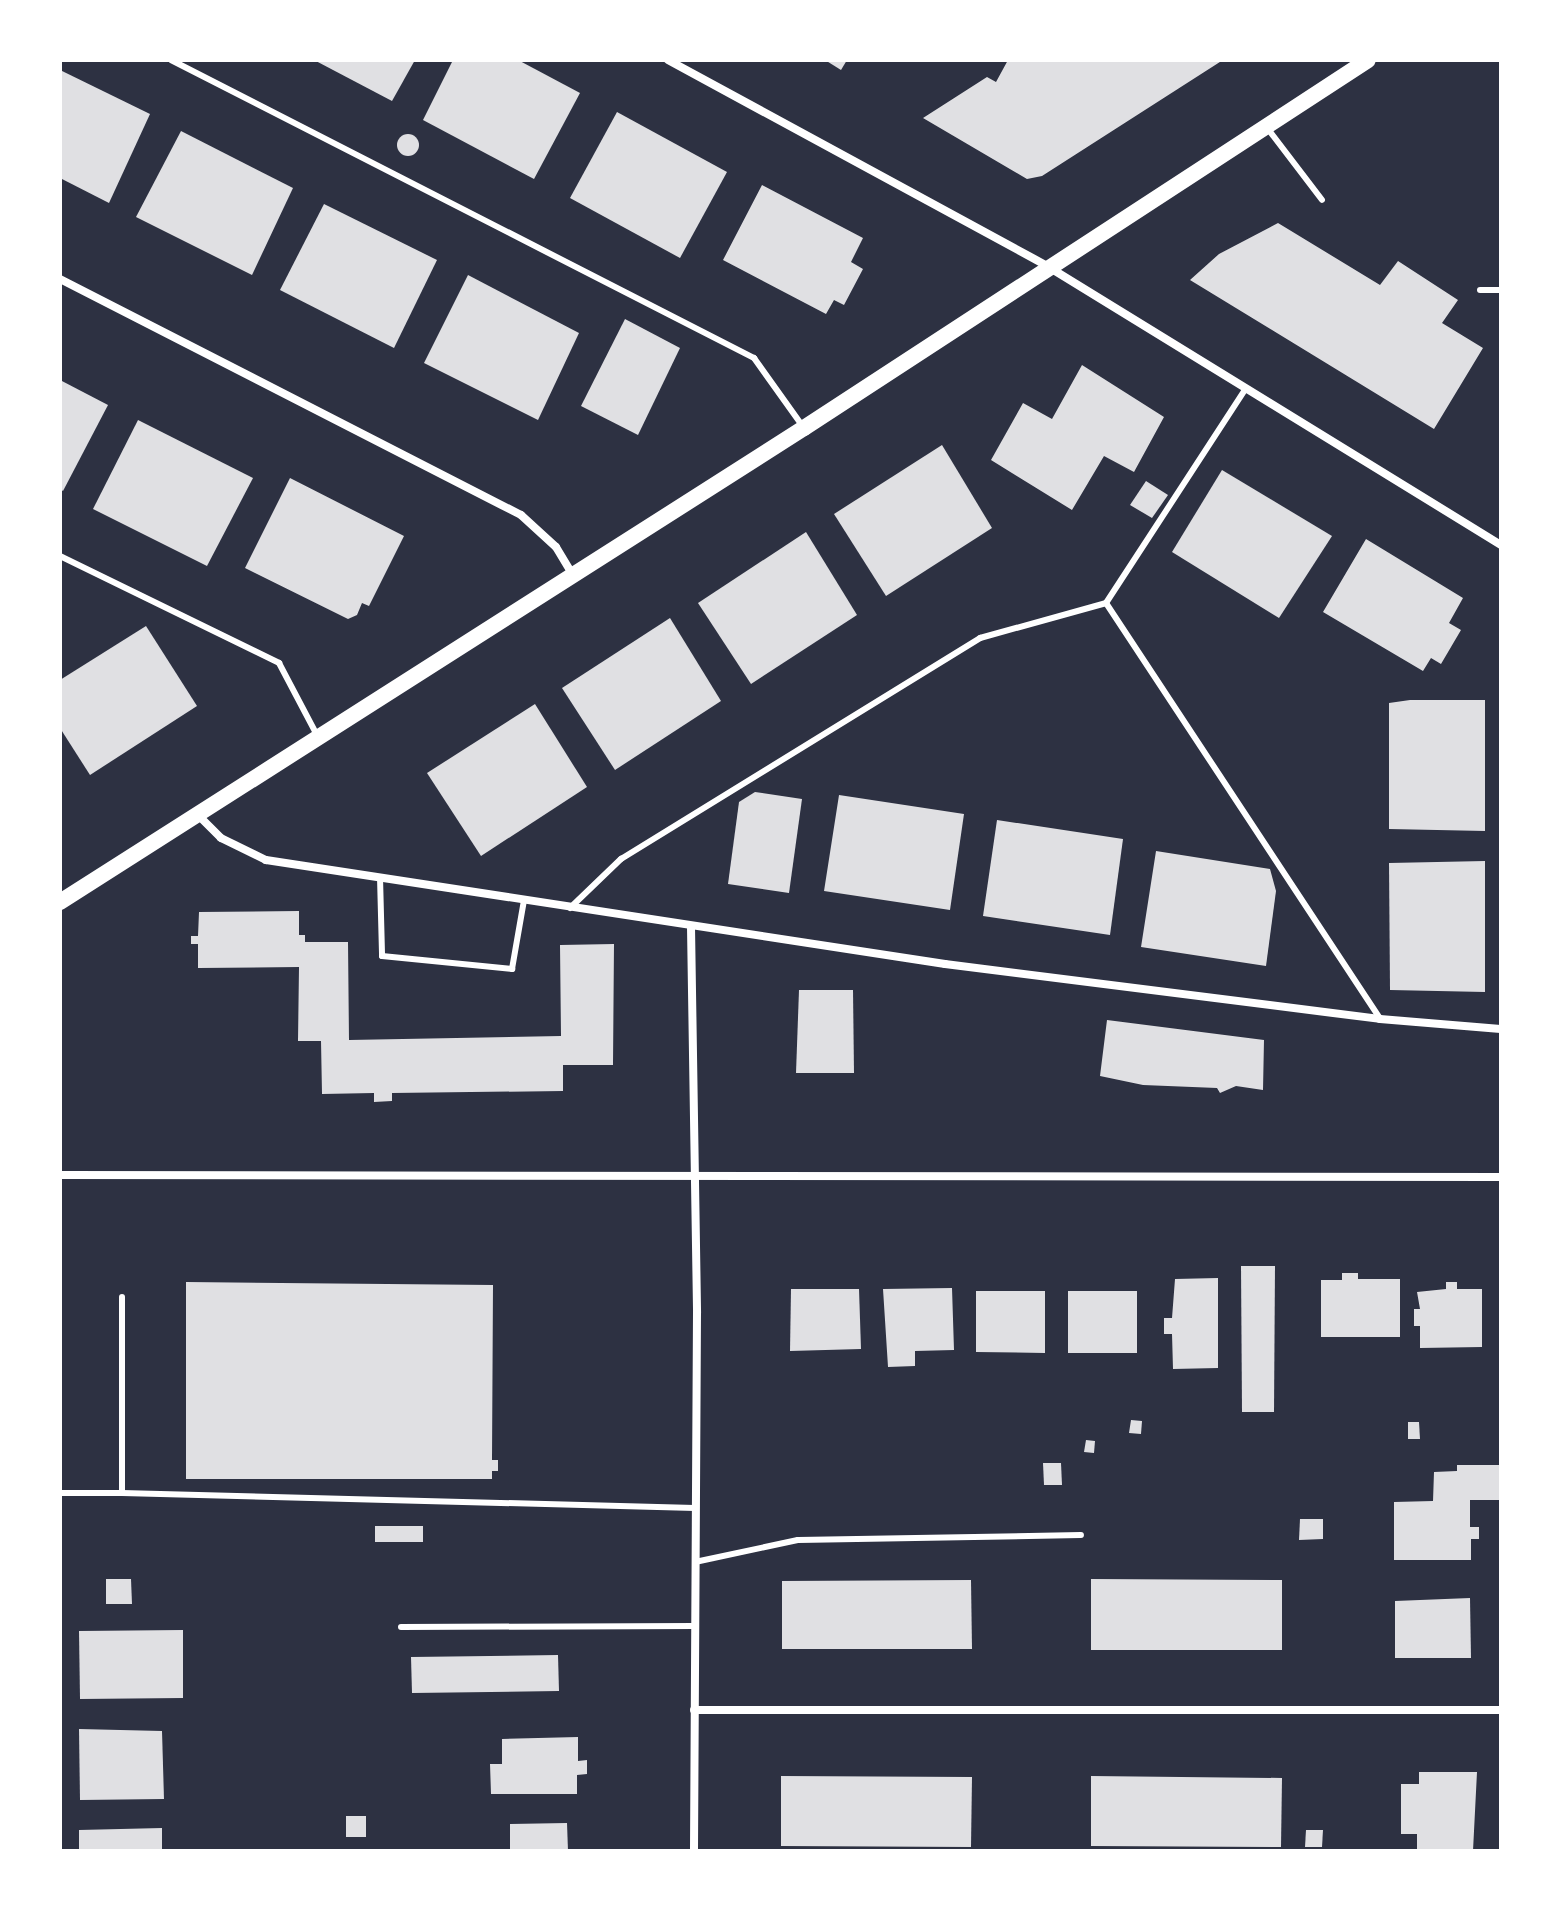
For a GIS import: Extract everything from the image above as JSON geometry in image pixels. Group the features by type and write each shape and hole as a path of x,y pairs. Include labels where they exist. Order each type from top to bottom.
{"main road":[{"path":"60,902 804,428 1047,266 1368,60"}],"street":[{"path":"668,60 1047,266 1501,545"},
{"path":"60,279 521,515 556,547 573,575"},
{"path":"197,814 221,838 258,857 691,927 1380,1019 1501,1029"},
{"path":"691,927 696,1175 694,1851"},
{"path":"60,1175 1501,1177"},
{"path":"694,1710 1501,1710"}],"lane":[{"path":"171,60 754,358 804,428"},
{"path":"1266,126 1322,200"},
{"path":"1480,290 1501,290"},
{"path":"570,908 621,859 980,638 1106,603 1245,390"},
{"path":"60,556 279,663 318,737"},
{"path":"1106,603 1380,1019"},
{"path":"380,877 382,956 512,969 524,900"},
{"path":"122,1297 122,1493"},
{"path":"60,1493 695,1508"},
{"path":"695,1562 798,1540 1081,1535"},
{"path":"401,1627 695,1626"}],"building":[{"path":"314,60 415,60 392,101"},
{"path":"453,60 518,60 580,93 534,179 423,120"},
{"path":"825,60 847,60 841,70"},
{"path":"1008,60 1223,60 1042,176 1027,179 923,118 987,77 996,82"},
{"path":"60,70 150,114 109,203 60,178"},
{"path":"617,112 727,172 680,258 570,198"},
{"path":"181,131 293,188 252,275 136,217"},
{"path":"408,134 416,137 419,145 416,153 408,156 400,153 397,145 400,137"},
{"path":"762,185 863,238 851,262 863,269 844,305 834,300 826,314 723,260"},
{"path":"324,204 437,260 394,348 280,290"},
{"path":"1278,223 1380,285 1398,261 1458,300 1442,323 1483,348 1434,429 1190,280 1219,254"},
{"path":"468,275 579,333 538,420 424,363"},
{"path":"625,319 680,348 638,435 581,406"},
{"path":"1082,365 1164,417 1134,472 1104,456 1072,510 991,460 1023,403 1052,419"},
{"path":"60,380 108,405 63,491 60,489"},
{"path":"138,420 253,478 207,566 93,509"},
{"path":"942,445 992,528 886,596 834,514"},
{"path":"1222,470 1332,536 1279,618 1172,552"},
{"path":"290,478 404,536 369,606 362,603 357,615 348,619 245,568"},
{"path":"1146,481 1168,495 1152,518 1130,505"},
{"path":"806,532 857,615 751,684 698,603"},
{"path":"1366,539 1463,598 1449,623 1461,630 1441,664 1431,658 1423,671 1323,612"},
{"path":"670,618 721,701 615,770 562,688"},
{"path":"146,626 197,706 90,775 60,728 60,680"},
{"path":"1485,700 1485,831 1389,829 1389,703"},
{"path":"535,704 587,787 481,856 427,773"},
{"path":"755,792 802,799 789,893 728,884 739,802"},
{"path":"839,795 964,814 950,910 824,891"},
{"path":"997,820 1123,839 1110,935 983,916"},
{"path":"1156,851 1270,869 1276,891 1266,966 1141,947"},
{"path":"1485,861 1485,992 1390,990 1389,863"},
{"path":"299,911 299,935 305,935 305,942 348,942 349,1040 561,1036 560,945 614,944 613,1065 563,1065 563,1091 392,1093 392,1101 374,1102 374,1093 322,1094 321,1041 298,1041 299,967 198,968 198,944 191,944 191,936 198,936 199,912"},
{"path":"799,990 853,990 854,1073 796,1073"},
{"path":"1107,1020 1264,1040 1263,1090 1236,1086 1220,1093 1217,1088 1143,1085 1100,1076"},
{"path":"1241,1266 1275,1266 1274,1412 1242,1412"},
{"path":"1342,1273 1358,1273 1358,1279 1400,1279 1400,1337 1321,1337 1321,1280 1342,1280"},
{"path":"1218,1278 1218,1368 1173,1369 1172,1334 1164,1334 1164,1318 1172,1318 1175,1279"},
{"path":"186,1282 493,1285 492,1460 498,1460 498,1471 492,1471 492,1479 186,1479"},
{"path":"1446,1282 1457,1282 1457,1289 1482,1289 1482,1347 1420,1348 1420,1326 1414,1326 1414,1309 1420,1309 1417,1292 1446,1289"},
{"path":"952,1288 954,1350 915,1351 915,1366 888,1367 883,1289"},
{"path":"791,1289 859,1289 861,1349 790,1351"},
{"path":"976,1291 1045,1291 1045,1353 976,1352"},
{"path":"1068,1291 1137,1291 1137,1353 1068,1353"},
{"path":"1131,1420 1142,1421 1141,1434 1129,1433"},
{"path":"1408,1422 1419,1422 1420,1439 1408,1439"},
{"path":"1086,1440 1095,1441 1094,1453 1084,1452"},
{"path":"1043,1463 1061,1463 1062,1485 1044,1485"},
{"path":"1457,1465 1501,1465 1501,1500 1470,1500 1470,1527 1479,1527 1479,1539 1471,1539 1471,1560 1394,1560 1394,1502 1433,1501 1434,1472 1457,1471"},
{"path":"1300,1519 1323,1519 1323,1539 1299,1540"},
{"path":"375,1526 423,1526 423,1542 375,1542"},
{"path":"106,1579 131,1579 132,1604 106,1604"},
{"path":"1091,1579 1282,1580 1282,1650 1091,1650"},
{"path":"971,1580 972,1649 782,1649 782,1581"},
{"path":"1470,1598 1471,1658 1395,1658 1395,1601"},
{"path":"183,1630 183,1698 80,1699 79,1631"},
{"path":"558,1655 559,1691 412,1693 411,1657"},
{"path":"79,1729 162,1731 164,1799 80,1800"},
{"path":"578,1737 578,1761 587,1760 587,1774 577,1775 577,1794 491,1794 490,1764 502,1764 502,1739"},
{"path":"1419,1772 1477,1772 1473,1851 1417,1851 1417,1834 1401,1834 1401,1784 1419,1784"},
{"path":"781,1776 972,1777 971,1847 781,1846"},
{"path":"1091,1776 1282,1778 1281,1847 1091,1846"},
{"path":"346,1816 366,1816 366,1837 346,1837"},
{"path":"567,1823 568,1851 510,1851 510,1824"},
{"path":"162,1828 162,1851 79,1851 79,1830"},
{"path":"1306,1830 1323,1830 1322,1847 1305,1847"}]}
